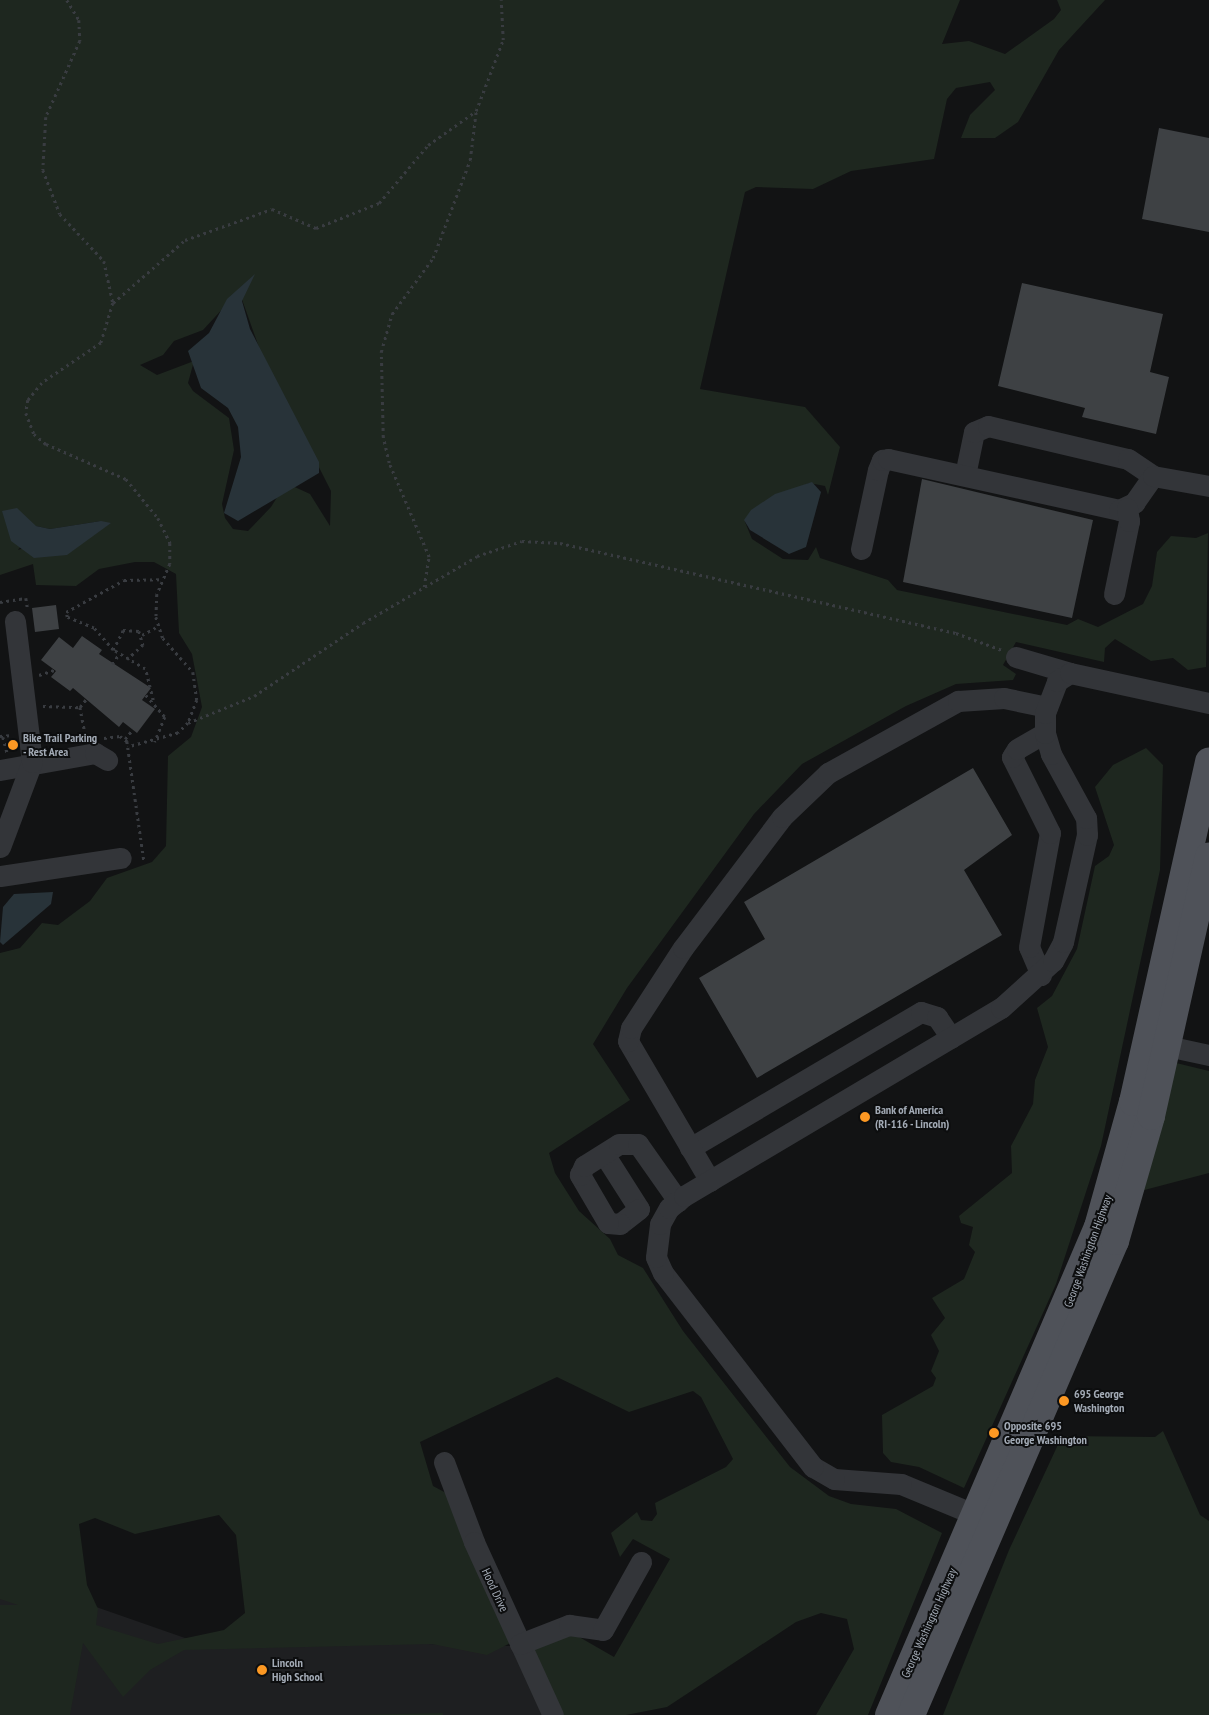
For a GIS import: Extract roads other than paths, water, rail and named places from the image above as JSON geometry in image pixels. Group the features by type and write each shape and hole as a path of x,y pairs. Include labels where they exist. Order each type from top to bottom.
{"main road":[{"name":"George Washington Highway","path":"911,1715 1071,1299 1106,1202 1209,761"},
{"name":"George Washington Highway","path":"889,1715 986,1519 1107,1265 1138,1166 1209,856"}],"street":[{"path":"965,475 974,432 988,426 1128,459 1154,476 1209,486"},
{"path":"861,549 882,460 1127,508"},
{"path":"1114,594 1129,521 1127,508 1154,476"},
{"path":"0,847 32,762 22,619"},
{"path":"1016,657 1070,673 1209,703"},
{"path":"986,1519 901,1484 834,1479 813,1467 663,1273 655,1242 660,1224 678,1201 1001,1008 1041,975 1063,942 1087,835 1086,818 1051,754 1045,733 1047,707 1058,681 1070,673"},
{"path":"710,1181 628,1041 631,1028 683,948 757,847 804,792 828,774 958,701 1004,698 1047,707"},
{"path":"1041,975 1031,961 1029,947 1050,833 1012,757 1017,749 1045,733"},
{"path":"0,770 32,762 95,753 107,760"},
{"path":"0,876 121,858"},
{"path":"690,1148 921,1012 937,1018 951,1038"},
{"path":"1167,1046 1209,1055"},
{"path":"604,1154 639,1209 620,1224 608,1223 580,1175 584,1166 619,1144 638,1144 678,1201"},
{"name":"Hood Drive","path":"444,1462 474,1542 553,1715"},
{"path":"520,1644 569,1625 603,1630 641,1562"}],"place":[{"name":"Bike Trail Parking - Rest Area","path":"13,745"},
{"name":"Bank of America (RI-116 - Lincoln)","path":"865,1117"},
{"name":"695 George Washington","path":"1064,1401"},
{"name":"Opposite 695 George Washington","path":"994,1433"},
{"name":"Lincoln High School","path":"262,1670"}]}
